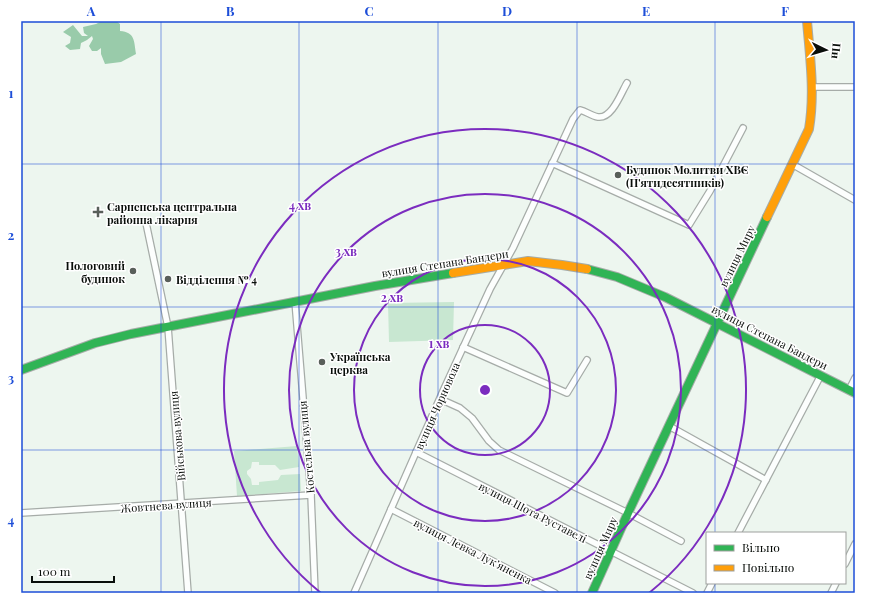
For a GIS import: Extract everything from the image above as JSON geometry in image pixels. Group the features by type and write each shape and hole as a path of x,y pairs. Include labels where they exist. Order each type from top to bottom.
{"main road":[{"name":"вулиця Миру","path":"592,593 668,426 809,129 812,117 807,21"},
{"name":"вулиця Степана Бандери","path":"21,370 95,343 168,327 375,286 528,261 553,262 616,277 646,287 718,322 852,391"}],"street":[{"name":"вулиця Чорновола","path":"354,593 490,289 504,264 576,114 580,110 586,111 597,117 604,117 610,112 627,83"},
{"path":"811,87 855,87"},
{"path":"552,163 689,225 710,191 743,128"},
{"path":"792,164 855,200"},
{"name":"Військова вулиця","path":"146,224 168,327 188,593"},
{"name":"Костельна вулиця","path":"295,301 301,394 311,495 315,593"},
{"path":"464,347 567,393 587,360"},
{"path":"739,532 821,375"},
{"path":"852,391 855,378"},
{"name":"вулиця Миру","path":"440,399 460,408 472,418 489,441 499,450 628,513 681,541"},
{"path":"668,426 766,480"},
{"name":"вулиця Шота Руставелі","path":"416,452 693,593"},
{"name":"Жовтнева вулиця","path":"21,513 311,495"},
{"name":"вулиця Левка Лукʼяненка","path":"391,509 555,593"},
{"path":"846,562 855,544"},
{"path":"707,593 712,584"},
{"path":"831,593 836,584"}],"shaded area":[{"path":"102,21 116,21 120,24 120,31 129,33 133,38 136,54 121,62 105,64 101,54 101,48 97,51 92,51 89,46 93,39 92,36 81,43 80,49 70,50 65,46 70,43 71,37 63,32 73,25 82,36 88,36 84,33 83,27"},
{"path":"454,302 453,340 389,342 388,303"},
{"path":"297,446 299,467 280,470 275,465 259,465 259,462 252,462 251,468 247,471 247,474 251,479 252,485 259,485 259,482 278,480 281,475 300,474 301,491 237,496 234,451"}],"traffic: fast":[{"path":"592,593 767,217"},
{"path":"587,269 617,277 665,297 855,393"},
{"path":"21,370 95,343 131,334 375,286 453,273"}],"traffic: slow":[{"path":"767,217 809,129 812,88 807,21"},
{"path":"453,273 528,261 587,269"}],"place":[{"name":"Будинок Молитви ХВЄ (П'ятидесятників)","path":"618,175"},
{"name":"Сарненська центральна районна лікарня","path":"98,212"},
{"name":"Пологовий будинок","path":"133,271"},
{"name":"Відділення № 4","path":"168,279"},
{"name":"Українська церква","path":"322,362"}]}
